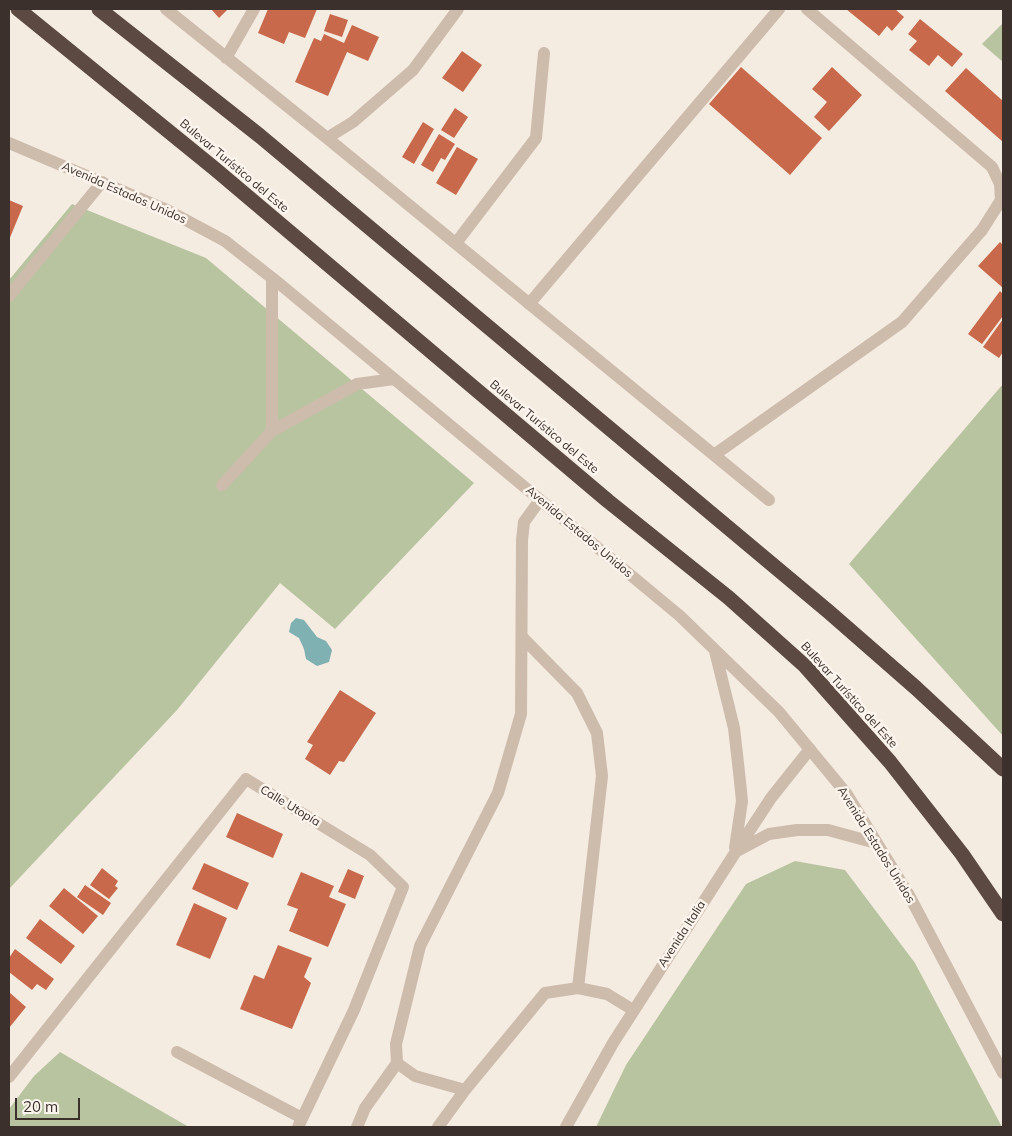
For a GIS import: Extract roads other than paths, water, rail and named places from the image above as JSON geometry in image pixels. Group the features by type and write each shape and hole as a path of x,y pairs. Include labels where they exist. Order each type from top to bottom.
{"highway":[{"name":"Bulevar Turístico del Este","path":"18,9 215,169 608,501 729,598 805,666 890,762 962,854 1003,914"},
{"path":"99,9 260,136 829,612 916,688 1003,769"}],"street":[{"path":"166,9 456,243 769,500"},
{"path":"226,58 254,9"},
{"path":"327,138 353,122 414,70 458,9"},
{"path":"529,304 779,9"},
{"path":"714,455 902,322 982,230 1001,200 1000,184 992,167 807,9"},
{"path":"456,243 536,138 544,53"},
{"name":"Avenida Estados Unidos","path":"9,143 167,210 225,241 680,616 779,712 846,793 910,897 1003,1073"},
{"path":"9,296 102,182"},
{"path":"272,278 272,431"},
{"path":"222,485 272,431 357,384 394,379"},
{"path":"357,1127 365,1108 397,1063 396,1044 420,946 498,793 521,714 522,540 524,522 540,500"},
{"path":"522,637 577,693 597,733 602,776 578,988"},
{"path":"715,650 734,728 740,772 742,801 735,853"},
{"name":"Avenida Italia","path":"566,1127 612,1043 633,1010 771,798 810,749"},
{"name":"Calle Utopía","path":"9,1077 246,779 370,855 403,887 354,1010 300,1123"},
{"path":"735,853 769,834 797,830 828,830 876,843"},
{"path":"438,1127 465,1090 545,993 578,988 607,994 633,1010"},
{"path":"177,1052 300,1123"},
{"path":"397,1063 415,1076 465,1090"}],"water":[{"path":"296,618 304,620 317,637 326,641 332,650 329,662 317,666 306,659 299,638 289,632 291,623"}]}
